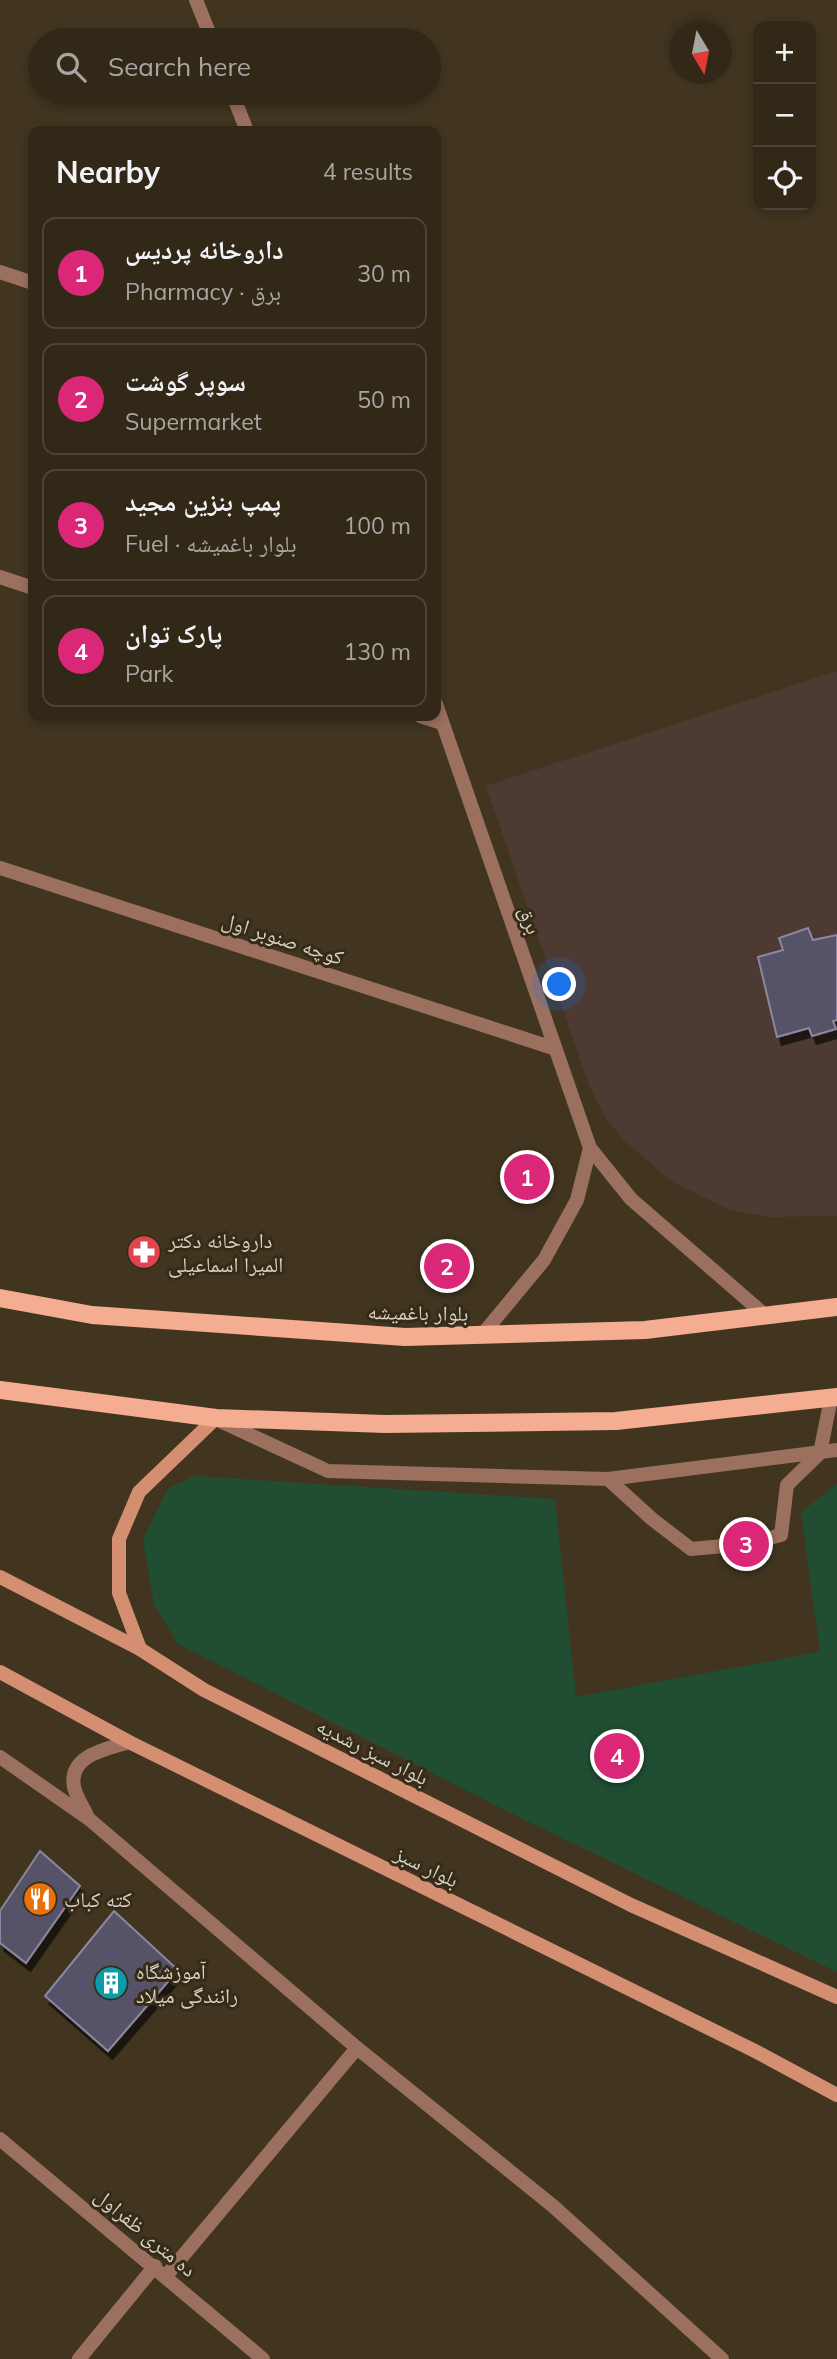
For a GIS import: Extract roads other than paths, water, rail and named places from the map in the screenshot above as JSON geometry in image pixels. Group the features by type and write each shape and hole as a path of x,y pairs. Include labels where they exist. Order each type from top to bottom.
{"main road":[{"name":"بلوار باغمیشه","path":"0,1298 92,1315 405,1338 645,1330 837,1307"},
{"path":"0,1390 216,1418 386,1424 616,1421 834,1397"},
{"path":"140,1649 119,1593 120,1539 139,1492 216,1418"},
{"name":"بلوار سبز رشدیه","path":"0,1577 140,1649 204,1690 631,1905 837,1997"},
{"name":"بلوار سبز","path":"0,1672 129,1742 755,2051 837,2095"}],"street":[{"path":"196,0 207,28"},
{"path":"237,105 245,126"},
{"path":"0,272 28,281"},
{"path":"0,577 28,586"},
{"name":"برق","path":"441,720 590,1148 631,1199 765,1315"},
{"path":"436,721 442,723"},
{"name":"کوچه صنوبر اول","path":"0,868 553,1048"},
{"path":"482,1335 544,1259 577,1200 590,1148"},
{"path":"608,1479 652,1519 691,1549 746,1544 781,1535 787,1485 820,1453 834,1397"},
{"path":"216,1418 328,1471 608,1479 837,1450"},
{"path":"89,1819 74,1786 75,1772 86,1757 129,1742"},
{"path":"0,1757 89,1819 357,2048 553,2206 722,2359"},
{"path":"79,2359 161,2271 357,2048"},
{"name":"ده متری ظفراول","path":"0,2139 263,2359"}],"place":[{"name":"داروخانه پردیس","path":"527,1177"},
{"name":"داروخانه دکتر المیرا اسماعیلی","path":"144,1252"},
{"name":"سوپر گوشت","path":"447,1266"},
{"name":"پمپ بنزین مجید","path":"746,1544"},
{"name":"پارک توان","path":"617,1756"},
{"name":"کته کباب","path":"40,1899"},
{"name":"آموزشگاه رانندگی میلاد","path":"111,1983"}]}
